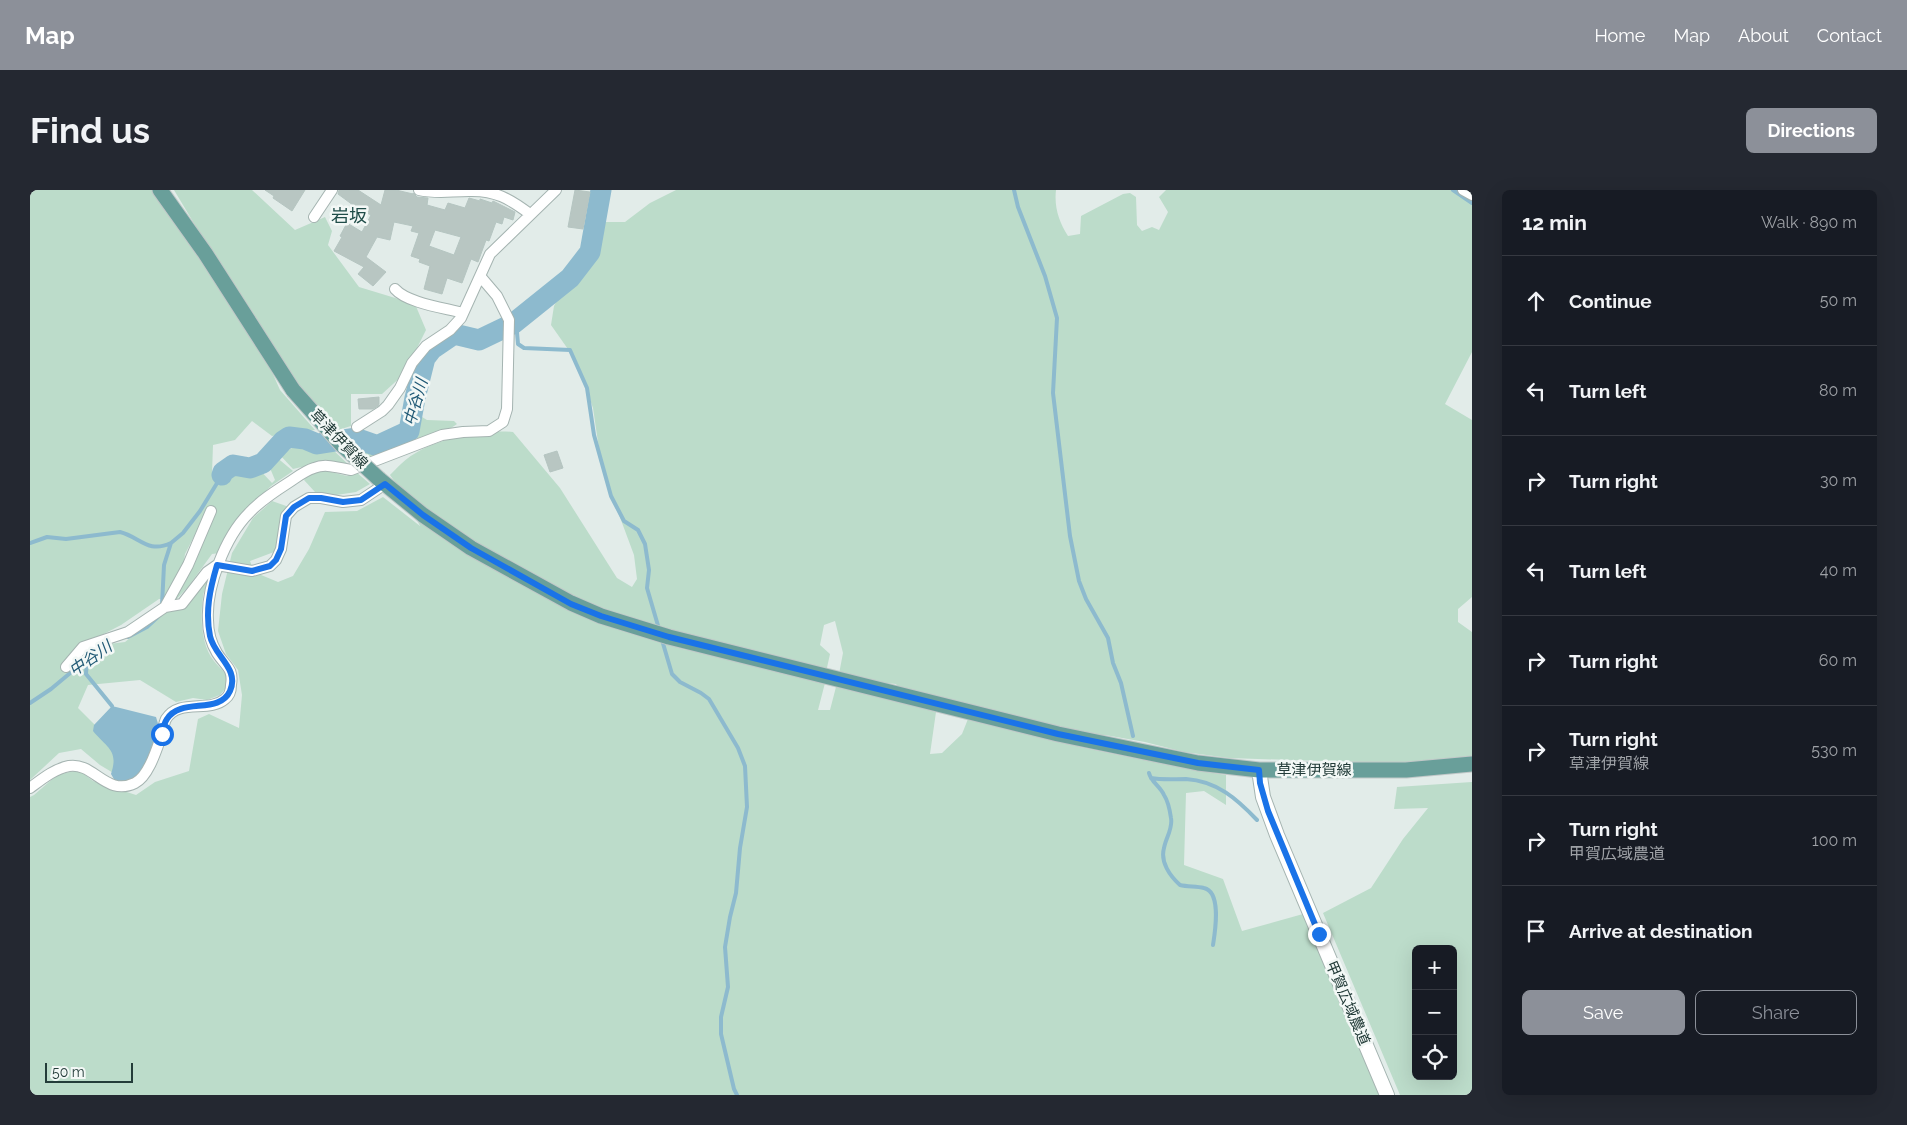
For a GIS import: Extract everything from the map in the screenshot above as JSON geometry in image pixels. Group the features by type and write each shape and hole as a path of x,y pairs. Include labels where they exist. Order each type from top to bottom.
{"main road":[{"name":"草津伊賀線","path":"160,190 205,253 293,390 342,446 423,515 471,548 571,604 601,616 669,637 1058,734 1198,763 1259,770 1406,770 1472,764"}],"street":[{"path":"314,217 332,190"},
{"path":"419,190 434,194 470,191 492,193 510,199 530,214"},
{"path":"357,427 388,405 400,388 412,363 426,346 450,330 461,318 490,254 514,233 530,214 541,206 556,190"},
{"path":"1463,190 1472,195"},
{"path":"30,788 56,769 72,766 82,767 112,785 123,786 136,782 146,775 166,719 175,711 187,707 217,703 226,698 231,689 233,676 211,639 208,620 210,592 217,565 230,541 248,514 271,494 314,467 329,465 339,469 350,470 442,435 489,431 503,422 507,409 509,320 497,296 480,276"},
{"path":"395,289 398,293 411,299 463,313"},
{"path":"66,667 83,648 128,632 165,608 182,604 207,572 217,565 252,571 270,566 276,560 281,549 286,516 294,507 309,498 343,502 361,500 382,482"},
{"path":"165,608 188,565 211,511"},
{"name":"甲賀広域農道","path":"1259,770 1264,797 1277,835 1387,1095"}],"green space":[{"path":"30,190 153,190 153,193 165,193 222,270 174,190 252,190 295,230 325,217 332,231 328,245 359,287 415,304 426,330 404,374 382,394 351,394 351,426 338,430 268,363 280,390 315,430 272,436 252,421 235,440 213,445 212,473 236,466 241,472 256,466 272,483 275,480 267,461 275,456 293,471 271,486 243,513 220,553 212,554 188,587 172,604 208,509 185,554 182,575 167,599 159,599 121,625 77,648 125,642 157,616 184,605 211,575 203,597 202,631 206,647 230,683 220,695 207,700 193,698 176,702 140,680 88,685 78,708 120,750 115,774 100,765 81,749 59,753 30,780"},
{"path":"676,190 1056,190 1058,214 1068,236 1080,234 1081,216 1123,194 1130,193 1136,197 1137,225 1142,231 1152,227 1159,230 1168,212 1159,197 1166,190 1458,190 1472,200 1472,352 1445,404 1472,420 1472,597 1458,609 1458,622 1472,632 1472,757 1415,764 1229,758 1184,752 1145,742 1105,735 1091,744 1067,740 1080,747 1226,775 1226,805 1204,791 1186,793 1184,865 1223,879 1242,931 1303,914 1380,1095 30,1095 30,797 57,775 79,770 93,781 136,795 155,782 189,771 198,719 209,714 239,728 242,695 238,670 226,654 218,631 222,594 232,553 253,518 272,501 289,507 281,538 274,552 250,561 254,572 278,582 293,576 309,549 325,512 357,511 383,497 420,526 406,498 390,475 411,456 424,448 449,439 476,433 513,432 560,488 617,578 632,587 637,579 634,555 602,469 593,408 577,362 551,325 554,306 577,262 583,239 597,222 625,222 650,203","holes":["536,592 594,606 685,634 826,672 830,654 820,645 824,625 835,621 843,653 839,674 864,681 896,684 906,700 1037,736 968,719 962,734 942,753 930,754 936,712 836,687 830,710 818,710 825,683 726,659 711,651 686,650 620,630 584,616"]},
{"path":"417,414 427,420 454,421 457,424 448,430 425,438 414,438 371,459 355,444 388,437 407,429"},
{"path":"303,443 331,448 350,466 323,462 293,469 279,454"},
{"path":"323,470 347,476 355,471 370,484 356,492 330,496 315,492 304,480 310,473"},
{"path":"1472,782 1472,1095 1400,1095 1323,913 1371,888 1403,839 1428,808 1394,809 1397,787"}],"water":[{"path":"112,706 156,717 159,727 142,773 127,782 115,781 111,774 114,760 113,754 93,731 94,725"}],"building":[{"path":"265,190 305,190 292,211"},
{"path":"339,190 358,190 381,205 385,190 396,190 413,193 417,197 428,198 427,205 445,210 448,203 465,208 469,198 492,203 493,201 515,212 513,220 504,217 502,224 496,222 489,241 486,240 478,262 471,259 462,283 447,278 442,294 424,289 430,266 419,262 420,259 411,256 419,233 411,231 413,226 394,222 390,240 377,237 366,257 386,272 373,286 358,274 364,267 334,251 347,223 362,232 371,215 357,208 338,194","holes":["435,230 461,237 454,255 429,246"]},
{"path":"575,190 590,192 583,229 568,227"},
{"path":"379,397 378,406 373,409 359,409 358,399"},
{"path":"557,451 563,468 550,472 544,455"}],"waterway":[{"name":"中谷川","path":"222,475 223,472 233,465 250,468 263,463 289,437 305,439 317,444 355,438 375,445 409,431 425,358 432,349 454,334 479,340 514,323 570,278 590,252 601,190"},
{"path":"1014,190 1018,207 1045,276 1057,318 1053,393 1070,536 1079,581 1086,599 1108,638 1133,736"},
{"path":"1453,190 1472,203"},
{"path":"516,321 518,344 524,348 570,350 587,388 594,435 611,496 624,521 638,530 645,544 649,570 647,588 659,629"},
{"name":"中谷川","path":"162,605 164,565 171,543 183,533 200,511 222,475"},
{"path":"30,543 47,537 66,539 120,532 150,546 156,547 171,543"},
{"name":"中谷川","path":"128,637 147,627 161,614"},
{"path":"662,640 672,674 680,682 709,699 738,748 745,766 747,807 740,848 736,893 725,947 728,987 721,1017 721,1034 737,1095"},
{"name":"中谷川","path":"30,703 51,689 105,644"},
{"path":"87,657 86,674 112,706"},
{"path":"1149,773 1165,797 1170,812 1171,826 1163,853 1167,868 1180,885 1204,888 1210,891 1213,897 1216,913 1213,945"},
{"path":"1151,778 1186,779 1207,783 1226,792 1257,820"}],"district":[{"name":"岩坂","path":"349,216"}],"route":[{"path":"162,734 166,719 175,711 187,707 217,703 226,698 231,689 233,676 211,639 208,620 210,592 217,565 252,571 270,566 276,560 281,549 286,516 294,507 309,498 343,502 361,500 385,484 423,515 471,548 571,604 601,616 669,637 1058,734 1198,763 1259,770 1260,783 1268,811 1319,934"}]}
